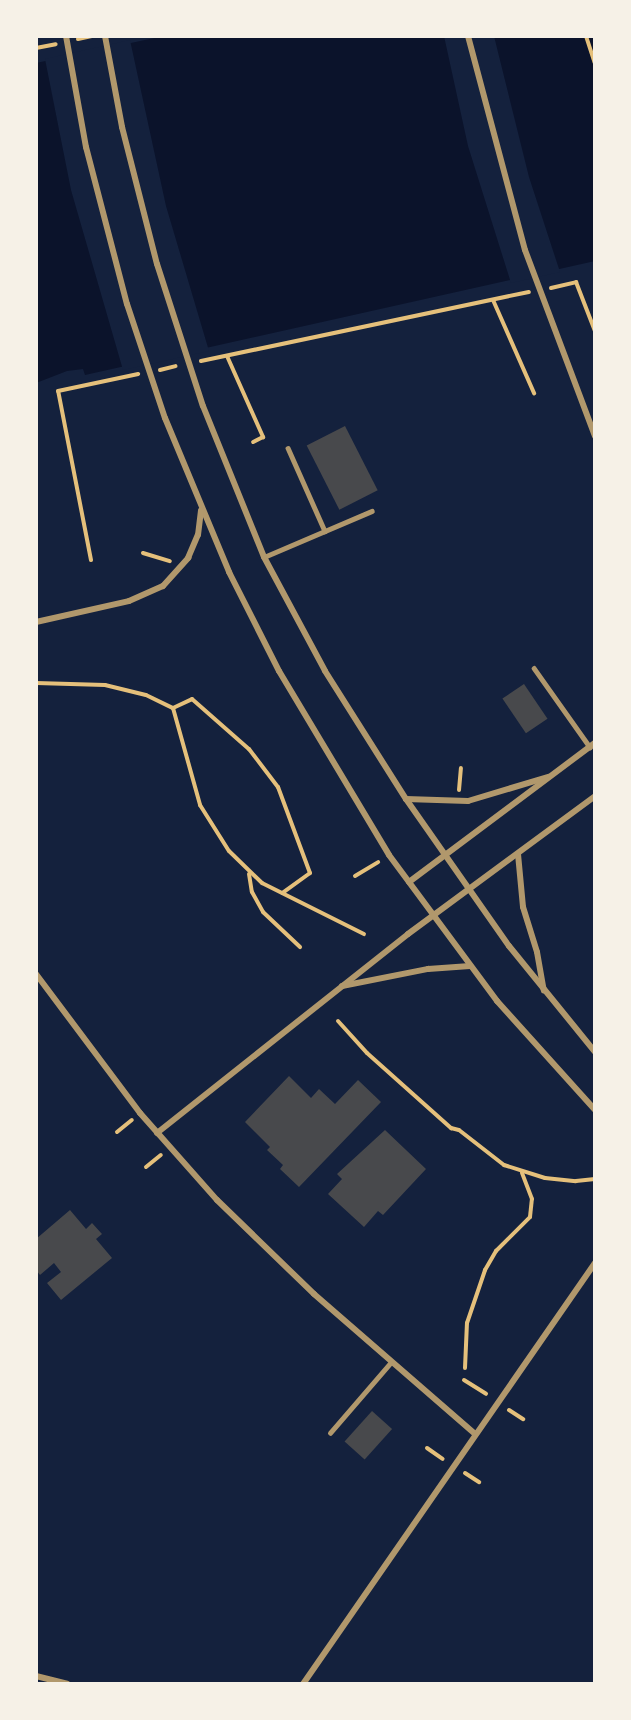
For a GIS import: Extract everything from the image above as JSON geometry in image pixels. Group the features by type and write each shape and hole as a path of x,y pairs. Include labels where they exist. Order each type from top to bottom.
{"street":[{"path":"66,36 99,200 155,390 201,510 279,671 389,855 470,966 526,1035 595,1110"},
{"path":"105,36 142,207 194,379 264,557 325,670 406,799 469,890 544,991 595,1052"},
{"path":"468,36 508,197 543,303 595,436"},
{"path":"36,622 141,598 163,586 188,558 201,510"},
{"path":"409,882 593,745"},
{"path":"406,799 457,802 495,795 554,775"},
{"path":"157,1133 433,915 595,796"},
{"path":"518,854 523,908 544,991"},
{"path":"342,986 428,969 470,966"},
{"path":"36,974 157,1133 281,1264 474,1433"},
{"path":"303,1684 474,1433 595,1263"},
{"path":"36,1676 67,1684"}],"lane":[{"path":"288,448 326,531"},
{"path":"264,557 372,511"},
{"path":"534,668 593,745"},
{"path":"330,1433 391,1362"}],"path":[{"path":"586,36 595,63"},
{"path":"545,289 576,282 595,331"},
{"path":"193,363 535,291"},
{"path":"493,300 534,393"},
{"path":"227,356 263,438 252,442"},
{"path":"91,561 58,391 182,365"},
{"path":"143,553 177,563"},
{"path":"36,683 105,685 146,695 172,708 200,805 218,837 249,873 282,893 364,934"},
{"path":"172,708 192,699 249,749 273,780 310,873 282,893"},
{"path":"457,802 461,768"},
{"path":"355,876 389,855"},
{"path":"249,873 252,892 263,912 300,947"},
{"path":"338,1021 367,1053 451,1128 522,1172 568,1181 595,1179"},
{"path":"117,1132 133,1119"},
{"path":"146,1167 160,1155 167,1162"},
{"path":"465,1368 467,1323 485,1270 496,1251 530,1217 532,1199 522,1172"},
{"path":"465,1380 486,1394"},
{"path":"506,1408 523,1419"},
{"path":"427,1448 443,1459"},
{"path":"462,1471 479,1482"}],"water":[{"path":"164,36 595,36 595,261 85,375 83,369 67,371 36,383 36,63"}],"pier":[{"path":"444,36 494,36 529,177 560,272 511,283 468,146"},
{"path":"130,40 166,206 209,351 123,370 71,190 45,59"}],"building":[{"path":"345,426 378,490 339,510 307,446"},
{"path":"524,684 547,719 526,733 502,699"},
{"path":"289,1076 311,1098 319,1089 335,1104 358,1080 381,1102 299,1187 280,1169 283,1165 267,1150 270,1147 245,1122"},
{"path":"385,1130 426,1169 383,1215 378,1211 364,1227 328,1194 342,1179 337,1174"},
{"path":"70,1210 86,1229 92,1223 102,1234 96,1239 112,1258 61,1300 47,1283 61,1272 54,1263 40,1275 36,1270 36,1239"},
{"path":"372,1411 392,1429 365,1460 345,1441"}]}
